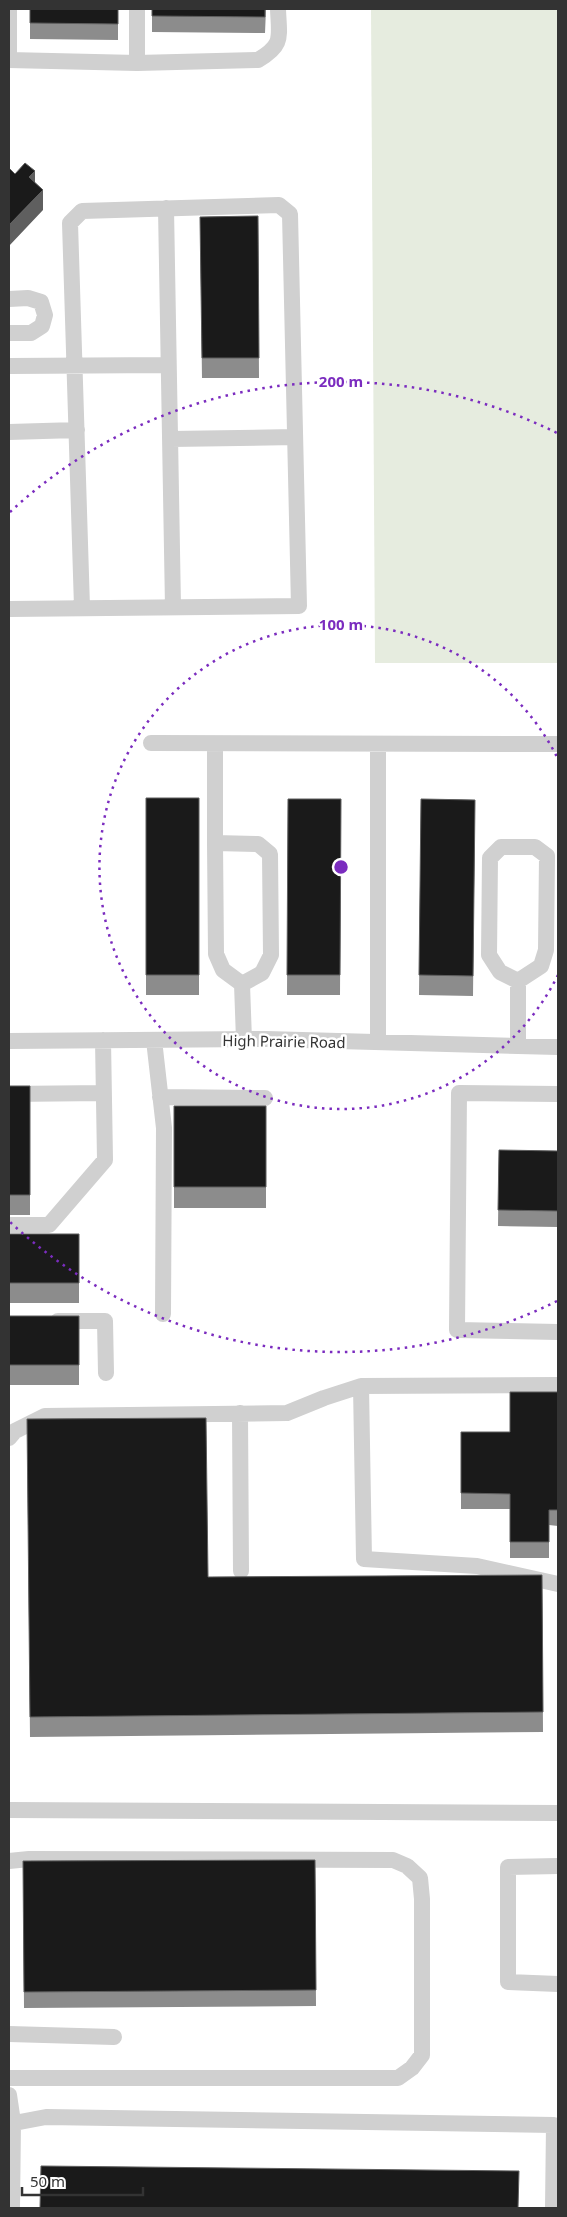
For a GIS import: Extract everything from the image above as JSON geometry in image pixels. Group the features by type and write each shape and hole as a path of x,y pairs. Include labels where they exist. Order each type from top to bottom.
{"street":[{"path":"9,9 9,60 137,63 258,60 274,51 279,40 278,9"},
{"path":"137,9 137,63"},
{"path":"9,609 82,606 299,606 290,214 278,205 82,211 70,223 82,606"},
{"path":"166,208 173,607"},
{"path":"9,299 28,298 41,302 44,315 42,326 31,333 9,333"},
{"path":"9,366 168,365"},
{"path":"9,432 77,430"},
{"path":"171,439 295,438"},
{"path":"151,743 558,744"},
{"path":"215,744 216,954 223,970 242,984"},
{"path":"378,744 378,1042"},
{"path":"216,843 258,844 270,854 271,955 262,973 242,984"},
{"path":"501,847 535,847 547,856 546,950 541,966 518,981 500,972 488,955 490,858 501,847"},
{"path":"518,981 518,1046"},
{"path":"242,984 244,1040"},
{"path":"9,1225 49,1225 105,1160 103,1040"},
{"path":"154,1040 164,1128 163,1314"},
{"name":"High Prairie Road","path":"9,1041 244,1040 558,1047"},
{"path":"9,1094 104,1093"},
{"path":"558,1094 459,1093 456,1330 558,1332"},
{"path":"160,1096 265,1098"},
{"path":"38,1321 105,1321 106,1373"},
{"path":"9,1438 15,1431 45,1416 287,1413 361,1386 558,1385"},
{"path":"361,1386 364,1559 477,1566 558,1584"},
{"path":"240,1413 241,1571"},
{"path":"9,1810 558,1812"},
{"path":"9,1861 156,1859 393,1860 408,1866 420,1878 422,1899 422,2055 412,2068 398,2078 9,2078"},
{"path":"558,1866 508,1867 508,1982 558,1984"},
{"path":"9,2034 114,2037"},
{"path":"9,2095 12,2208"},
{"path":"11,2123 46,2117 554,2125 553,2208"}],"shaded area":[{"path":"371,9 558,9 558,663 375,663"}],"building":[{"path":"30,9 118,9 118,24 30,23"},
{"path":"152,9 265,9 265,17 152,16"},
{"path":"25,163 35,171 29,177 43,190 9,225 9,168 15,174"},
{"path":"258,216 259,358 202,358 200,217"},
{"path":"146,798 199,798 199,975 146,975"},
{"path":"288,799 341,799 340,975 287,975"},
{"path":"421,799 475,800 473,976 419,975"},
{"path":"9,1086 30,1086 30,1195 9,1195"},
{"path":"174,1106 266,1106 266,1187 174,1187"},
{"path":"499,1150 558,1151 558,1211 498,1210"},
{"path":"9,1234 79,1234 79,1283 9,1283"},
{"path":"9,1316 79,1316 79,1365 9,1365"},
{"path":"510,1392 558,1392 558,1510 549,1510 549,1542 510,1542 510,1494 461,1493 461,1432 510,1432"},
{"path":"206,1418 208,1577 542,1575 543,1712 30,1717 27,1419"},
{"path":"315,1860 316,1990 24,1992 23,1861"},
{"path":"41,2166 519,2171 518,2208 40,2208"}]}
